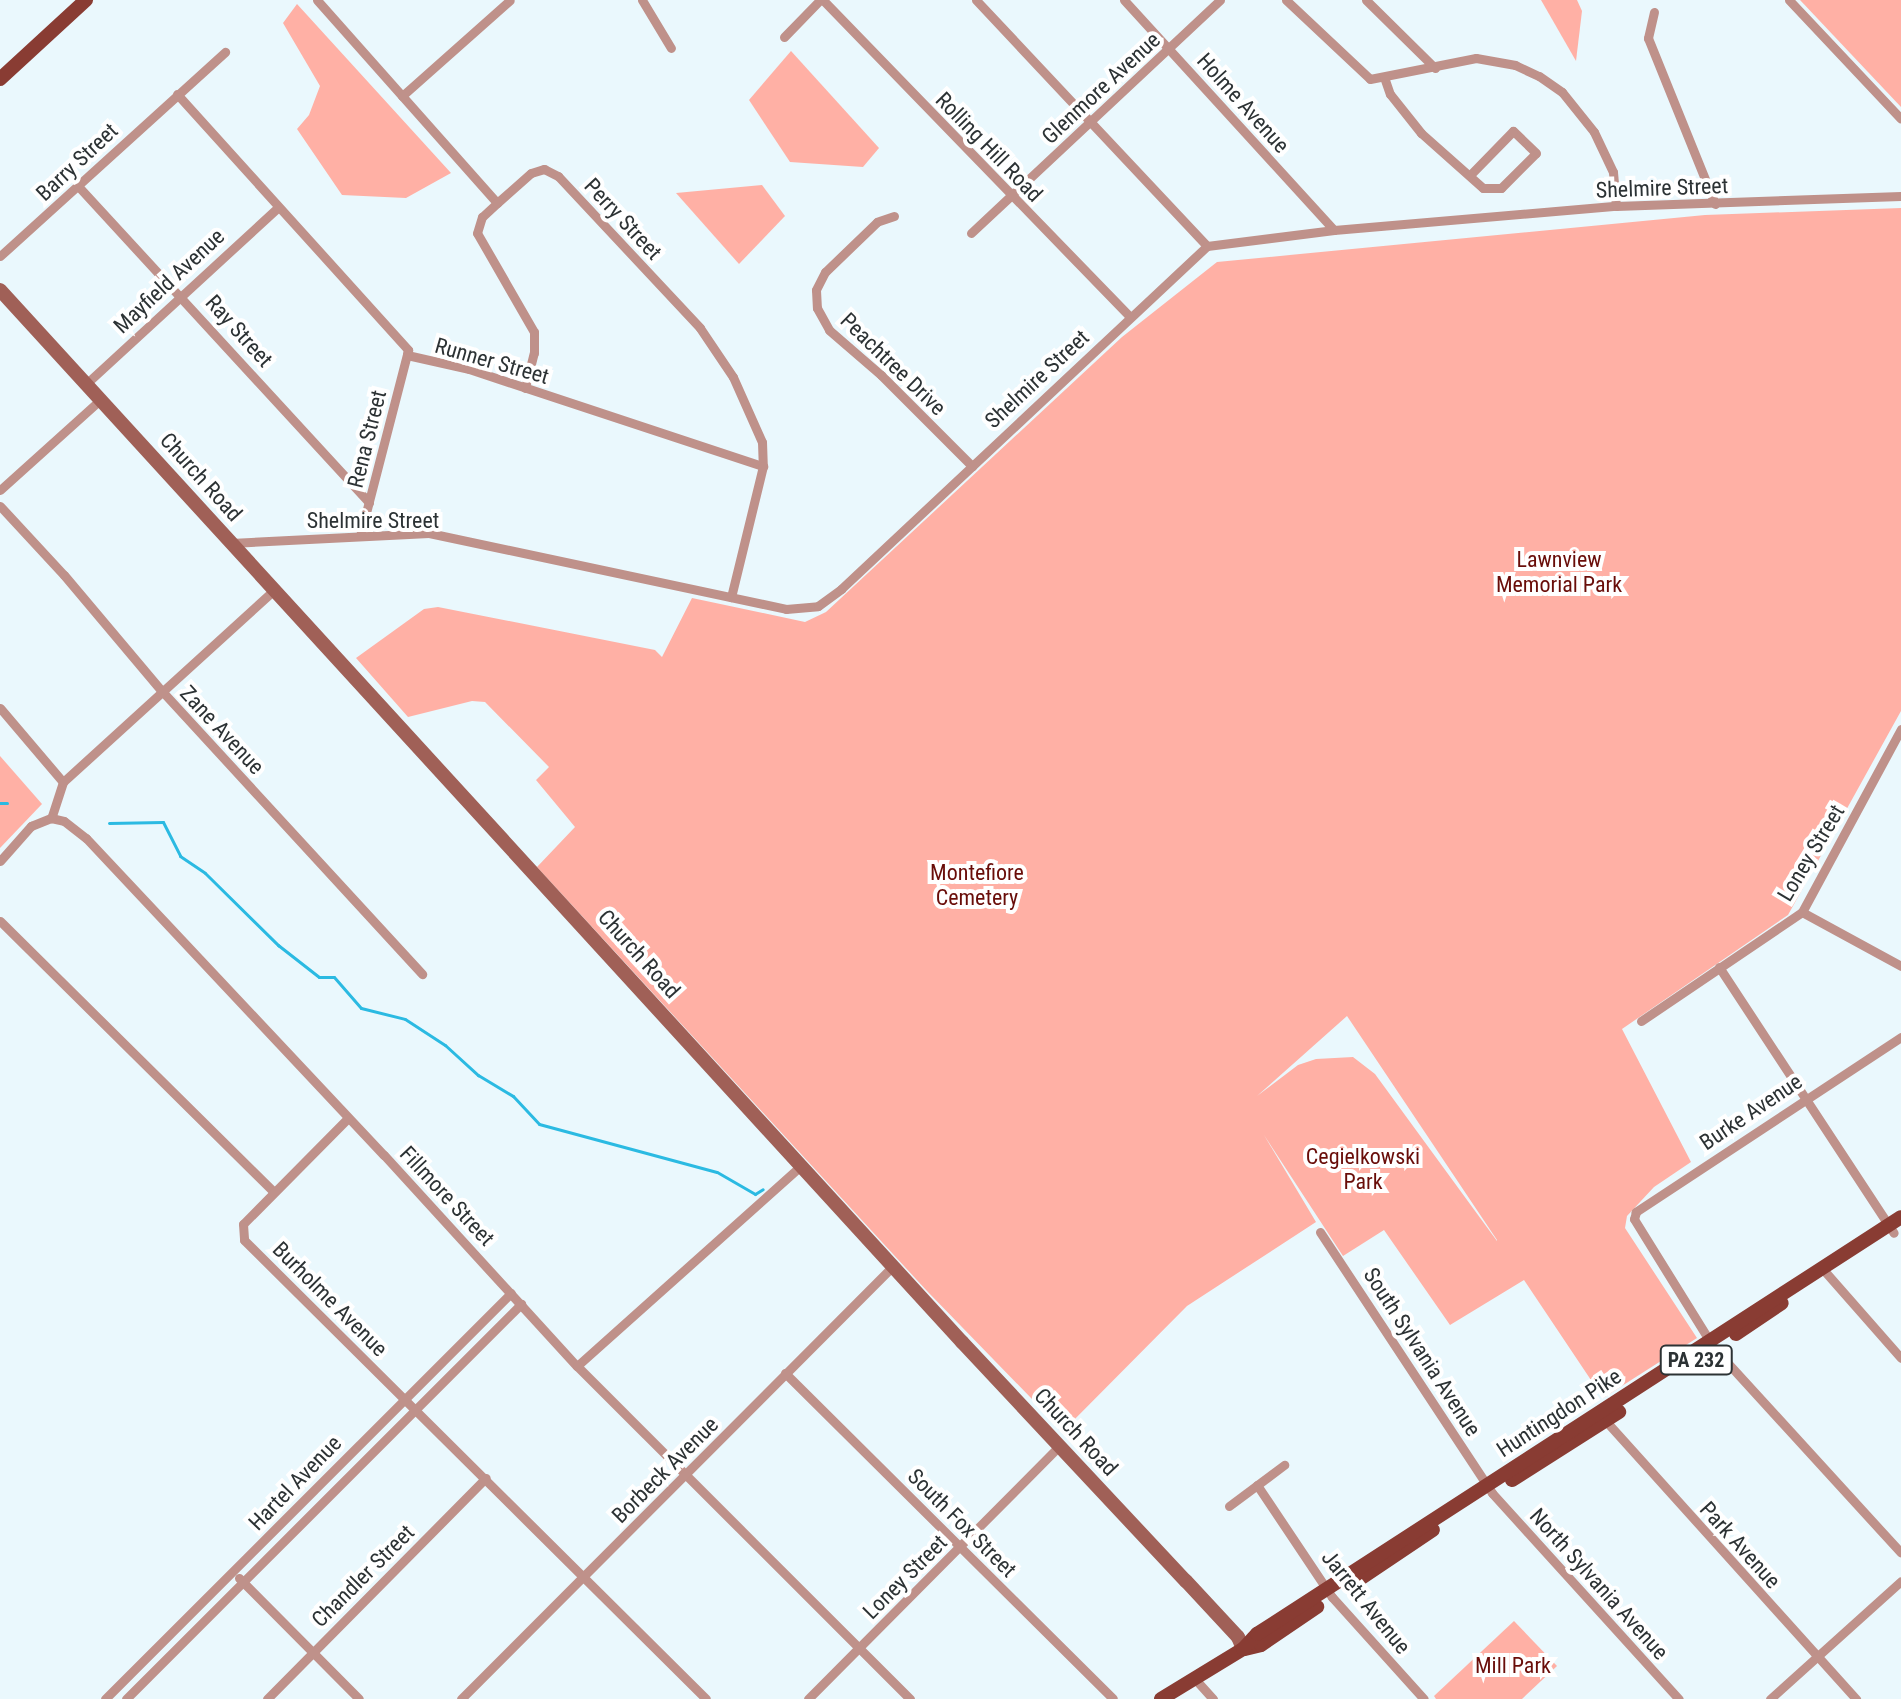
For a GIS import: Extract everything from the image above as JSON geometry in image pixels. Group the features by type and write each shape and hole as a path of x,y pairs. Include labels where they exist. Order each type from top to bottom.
{"main road":[{"path":"0,79 86,0"},
{"name":"Huntingdon Pike","path":"1161,1699 1243,1649 1261,1645 1330,1593 1823,1270 1896,1226"}],"street":[{"path":"317,0 497,203"},
{"path":"402,96 510,0"},
{"path":"642,0 671,48"},
{"path":"784,37 822,0"},
{"name":"Rolling Hill Road","path":"822,0 1130,317"},
{"path":"976,0 1207,246"},
{"name":"Holme Avenue","path":"1124,0 1334,230"},
{"name":"Glenmore Avenue","path":"971,233 1220,0"},
{"path":"1286,0 1370,79 1476,58 1515,65 1562,92 1594,132 1613,172 1616,206"},
{"path":"1366,0 1435,68"},
{"path":"1789,0 1901,119"},
{"path":"1654,12 1648,38 1715,204"},
{"name":"Barry Street","path":"0,256 225,52"},
{"path":"1384,77 1390,94 1421,133 1483,188 1501,188 1536,153 1513,131 1470,175"},
{"name":"Runner Street","path":"177,94 408,350 407,355 469,369 763,466"},
{"name":"Perry Street","path":"525,388 534,353 534,332 477,233 482,217 531,173 544,169 558,176 700,328 733,377 762,442 763,466 731,597"},
{"name":"Ray Street","path":"78,186 181,293 369,503"},
{"name":"Shelmire Street","path":"231,543 429,533 786,609 818,606 841,589 1207,246 1334,230 1616,206 1901,196"},
{"name":"Mayfield Avenue","path":"87,383 181,293 277,208"},
{"name":"Peachtree Drive","path":"894,216 877,222 840,253 816,290 817,308 829,330 881,375 972,466"},
{"name":"Church Road","path":"0,290 893,1266 1238,1637 1243,1649"},
{"name":"Rena Street","path":"360,536 408,350"},
{"path":"0,490 101,399"},
{"name":"Zane Avenue","path":"0,506 64,575 161,690 422,974"},
{"path":"0,861 31,826 51,818 63,782 273,591"},
{"path":"0,708 63,782"},
{"name":"Loney Street","path":"1641,1021 1802,912 1901,729"},
{"name":"Fillmore Street","path":"51,818 64,821 86,838 577,1366 910,1699"},
{"path":"1802,912 1901,966"},
{"path":"0,921 274,1192"},
{"path":"1719,967 1896,1226"},
{"name":"Burke Avenue","path":"1712,1344 1636,1227 1636,1212 1805,1097 1901,1037"},
{"name":"Burholme Avenue","path":"348,1118 243,1224 244,1240 706,1699"},
{"path":"577,1366 802,1165"},
{"name":"South Sylvania Avenue","path":"1320,1232 1490,1489"},
{"name":"Borbeck Avenue","path":"461,1699 688,1475 893,1266"},
{"path":"1823,1270 1901,1358"},
{"name":"Hartel Avenue","path":"105,1699 511,1293"},
{"name":"Hartel Avenue","path":"126,1699 521,1304"},
{"path":"1712,1344 1901,1553"},
{"name":"South Fox Street","path":"785,1373 1113,1699"},
{"name":"Park Avenue","path":"1602,1417 1856,1699"},
{"name":"Loney Street","path":"808,1699 1059,1446"},
{"path":"1229,1506 1284,1465"},
{"name":"Chandler Street","path":"267,1699 486,1478"},
{"name":"Jarrett Avenue","path":"1257,1485 1330,1593 1424,1699"},
{"name":"North Sylvania Avenue","path":"1490,1489 1679,1699"},
{"path":"233,1572 359,1699"},
{"path":"1770,1699 1901,1581"},
{"path":"1195,1679 1213,1699"}],"green space":[{"path":"1541,0 1577,0 1582,11 1576,61"},
{"path":"1800,0 1901,0 1901,107"},
{"path":"297,4 451,173 406,198 342,195 297,129 309,115 320,86 283,23"},
{"path":"791,51 879,148 863,167 790,162 749,100"},
{"path":"762,185 785,216 739,264 676,193"},
{"path":"1901,208 1901,711 1788,915 1622,1029 1691,1162 1654,1187 1627,1216 1625,1228 1697,1338 1603,1398 1524,1280 1450,1325 1384,1230 1343,1256 1264,1135 1316,1222 1187,1306 1063,1431 927,1291 537,867 575,827 536,780 549,767 485,702 472,701 408,717 356,658 424,609 438,607 655,650 662,657 692,598 805,622 826,612 1122,337 1217,262 1705,215","holes":["1347,1016 1497,1241 1375,1074 1353,1057 1316,1059 1298,1065 1257,1096"]},
{"path":"0,756 42,804 0,848"},
{"name":"Mill Park","path":"1514,1621 1557,1666 1522,1699 1436,1699 1434,1696"}],"waterway":[{"path":"0,803 7,803"},
{"path":"109,823 163,822 180,856 205,873 278,945 319,977 334,977 361,1008 405,1019 445,1045 478,1075 513,1096 539,1124 717,1172 755,1194 763,1189"}],"park label":[{"name":"Lawnview Memorial Park","path":"1559,572"},
{"name":"Montefiore Cemetery","path":"977,884"},
{"name":"Cegielkowski Park","path":"1363,1168"}]}
